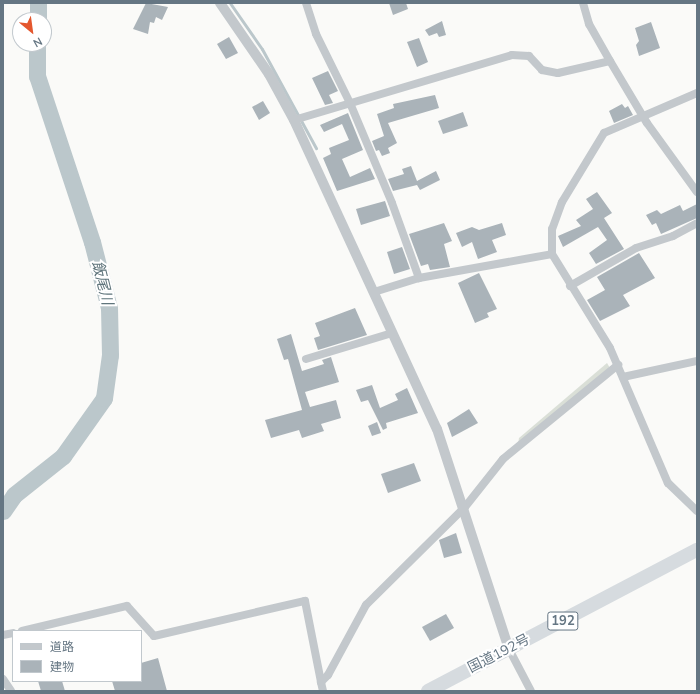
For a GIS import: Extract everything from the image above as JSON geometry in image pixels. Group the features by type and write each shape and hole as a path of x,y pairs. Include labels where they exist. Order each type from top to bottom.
{"highway":[{"name":"国道192号","path":"428,691 697,550"}],"street":[{"path":"220,3 298,119 392,333 437,428 465,507 509,649 531,691"},
{"path":"306,3 316,34 350,103 392,203 419,278"},
{"path":"583,3 589,24 642,115 697,192"},
{"path":"298,119 512,55 528,56 542,70 558,73 610,61"},
{"path":"697,93 642,115 604,133 562,202 552,229 552,254 618,365 668,483 697,511"},
{"path":"570,286 636,248 673,236 697,223"},
{"path":"374,292 419,278 552,254"},
{"path":"306,358 392,333"},
{"path":"623,377 697,361"},
{"path":"321,682 328,675 366,605 465,507 503,459 618,365"},
{"path":"26,630 128,606 154,636 305,601 323,691"},
{"path":"3,679 11,691"}],"shaded area":[{"path":"607,363 610,368 518,444 519,438"}],"building":[{"path":"146,3 168,7 162,20 156,17 154,23 150,22 148,34 133,29"},
{"path":"389,3 406,3 408,9 393,15"},
{"path":"442,21 446,35 439,37 437,33 429,36 425,30"},
{"path":"651,22 660,48 639,56 636,45 639,41 635,28"},
{"path":"229,37 238,53 226,59 217,44"},
{"path":"419,38 428,62 417,67 407,42"},
{"path":"328,71 338,91 329,95 333,103 325,105 312,78"},
{"path":"435,95 439,108 388,123 397,143 388,148 390,153 382,156 379,150 376,151 372,141 384,136 377,114 394,108 393,104"},
{"path":"263,101 270,113 259,120 252,107"},
{"path":"622,104 625,108 628,106 633,115 614,123 609,111"},
{"path":"463,112 468,126 443,134 438,121"},
{"path":"348,113 363,150 342,159 350,177 370,168 375,179 337,191 323,158 331,154 329,148 349,140 342,124 324,132 320,125"},
{"path":"411,166 417,181 436,171 440,180 420,190 417,185 393,191 388,179 404,174 402,169"},
{"path":"597,192 612,213 604,218 624,249 596,264 589,253 607,240 598,227 563,247 558,236 581,226 576,220 593,209 586,199"},
{"path":"385,201 390,216 361,225 356,209"},
{"path":"697,204 697,218 661,234 656,223 652,225 646,215 657,210 661,214 680,205 683,211"},
{"path":"444,223 452,241 444,244 450,267 430,270 428,264 421,266 409,234"},
{"path":"502,223 506,235 492,240 497,252 478,259 472,242 462,247 456,233 472,227 479,230"},
{"path":"402,247 410,269 394,274 387,252"},
{"path":"639,253 655,278 623,295 630,306 600,321 587,300 605,290 597,277"},
{"path":"479,273 497,309 487,313 489,317 475,323 458,283"},
{"path":"355,308 367,335 318,350 314,338 320,336 315,323"},
{"path":"291,334 302,371 324,364 322,360 331,357 339,382 305,392 310,407 336,400 341,418 321,424 324,431 302,438 299,430 271,438 265,420 302,410 288,359 284,360 277,339"},
{"path":"372,385 380,408 398,400 395,394 407,388 418,413 386,423 387,428 383,430 368,400 361,402 356,390"},
{"path":"469,409 478,423 452,437 447,423"},
{"path":"377,422 381,433 372,436 368,426"},
{"path":"414,463 421,481 388,493 381,474"},
{"path":"456,533 462,553 444,558 439,540"},
{"path":"446,614 454,628 430,641 422,627"},
{"path":"158,658 167,691 115,691 112,682 142,682 142,663"},
{"path":"38,682 62,682 65,691 41,691"}],"waterway":[{"name":"飯尾川","path":"38,3 38,12"},
{"path":"230,3 262,49 316,148"},
{"name":"飯尾川","path":"3,511 14,495 63,456 104,398 110,355 109,308 92,242 37,76 37,52"}]}
